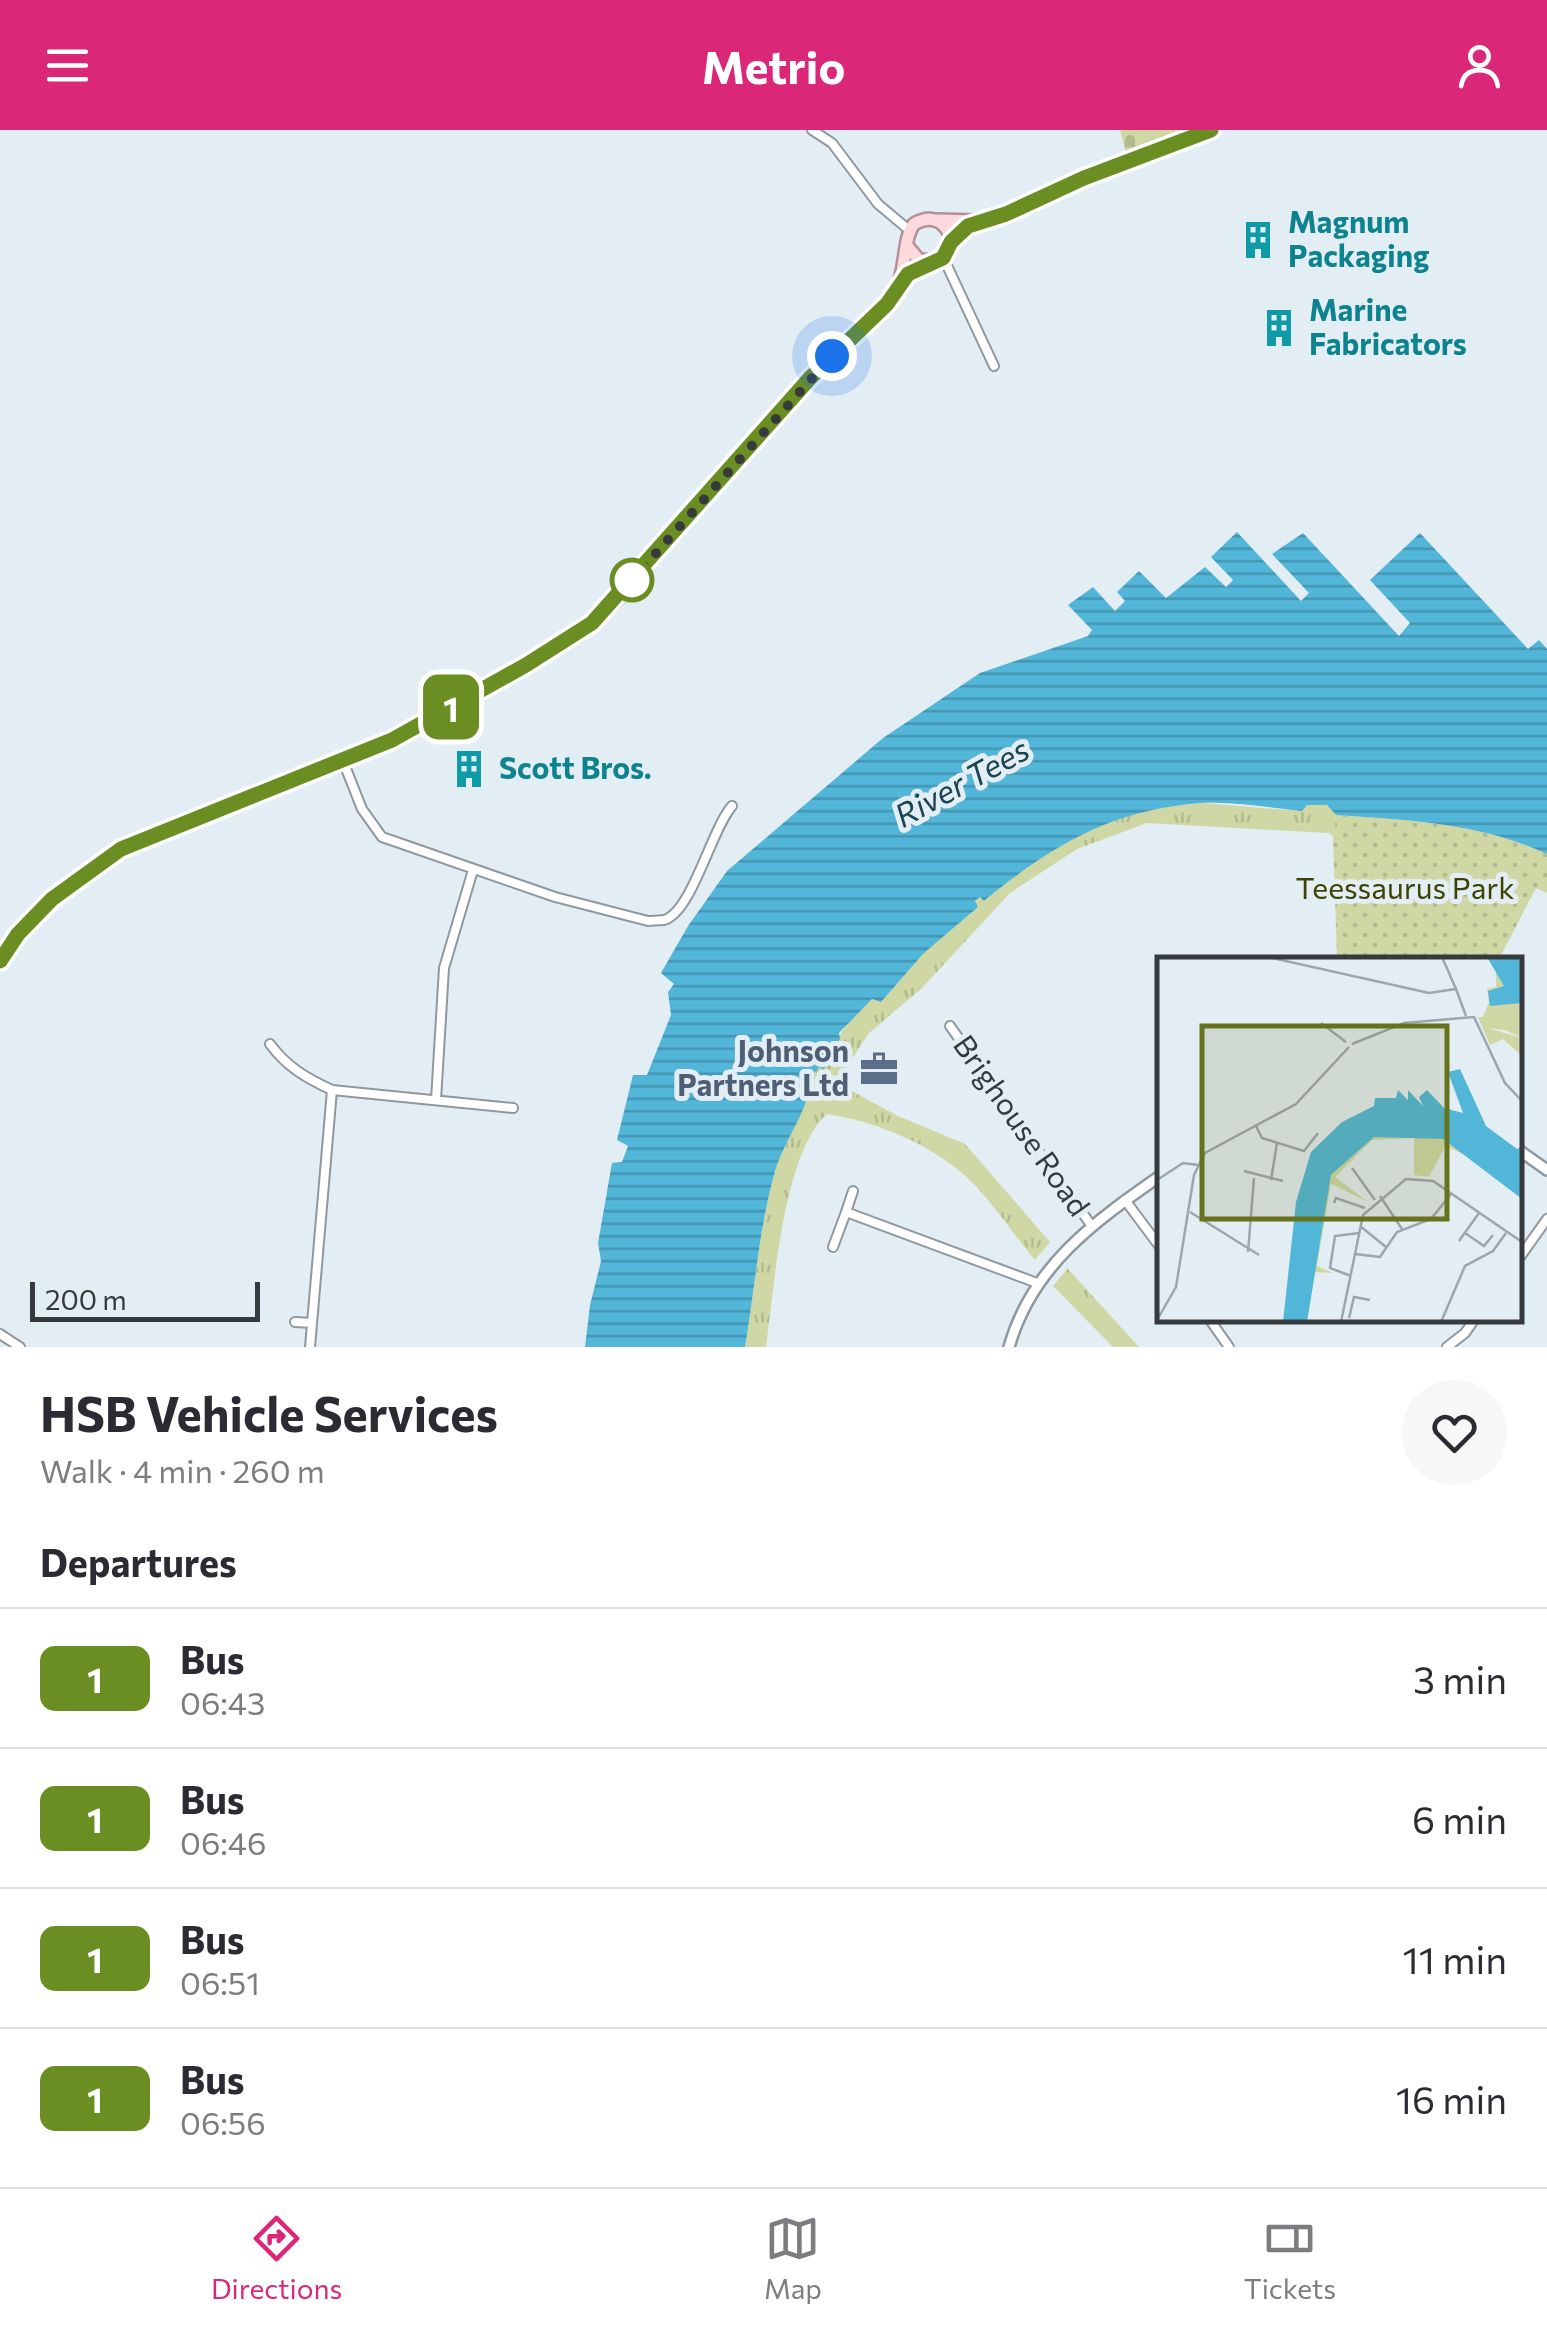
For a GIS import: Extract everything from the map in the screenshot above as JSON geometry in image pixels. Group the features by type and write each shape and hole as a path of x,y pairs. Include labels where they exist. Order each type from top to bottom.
{"main road":[{"path":"0,961 18,934 52,899 100,862 150,835 392,740 592,623 810,378 887,304 908,274 943,258 951,242 968,226 1210,130"},
{"path":"897,288 909,230 921,220 980,221"},
{"path":"937,220 948,228 951,242"},
{"path":"908,247 919,260 928,262"}],"street":[{"path":"812,130 832,143 878,204 909,230"},
{"path":"943,258 994,366"},
{"path":"343,761 362,809 382,837 555,896 648,921 664,920 675,914 686,898 720,819 732,806"},
{"path":"436,1100 444,968 473,870"},
{"name":"Brighouse Road","path":"950,1026 1091,1225"},
{"path":"270,1044 283,1062 332,1090 513,1108"},
{"path":"310,1347 332,1090"},
{"path":"1522,1152 1547,1170"},
{"path":"1010,1347 1016,1324 1049,1266 1091,1225 1157,1178"},
{"path":"833,1247 853,1191"},
{"path":"1126,1200 1157,1243"},
{"path":"846,1212 1037,1283"},
{"path":"1522,1254 1547,1219"},
{"path":"295,1322 312,1323"},
{"path":"1211,1322 1229,1347"},
{"path":"1447,1347 1473,1322"},
{"path":"0,1334 20,1347"}],"green space":[{"path":"1120,130 1186,130 1126,154"},
{"path":"1203,803 1301,811 1306,805 1328,805 1336,815 1333,836 1147,823 1077,849 1010,893 922,988 868,1034 837,1083 898,1116 965,1144 1050,1242 1035,1260 972,1182 940,1157 885,1129 827,1114 812,1133 790,1189 766,1347 745,1347 765,1214 778,1163 815,1078 813,1074 846,1025 873,999 881,1002 923,954 978,907 974,902 981,897 984,901 1061,845 1125,815"},
{"name":"Teessaurus Park","path":"1336,815 1470,829 1547,854 1547,893 1536,888 1500,957 1337,957 1333,836"},
{"path":"1068,1268 1139,1347 1113,1347 1053,1286"}],"water":[{"name":"River Tees","path":"1237,532 1301,601 1309,593 1272,554 1303,533 1399,636 1410,623 1370,580 1420,533 1528,649 1539,640 1547,649 1547,854 1470,829 1336,815 1327,805 1307,805 1302,811 1202,803 1140,813 1085,833 1034,863 984,901 980,897 975,901 978,907 923,954 881,1002 872,999 839,1033 840,1039 824,1069 820,1067 813,1074 804,1107 775,1171 745,1347 585,1347 601,1261 598,1243 612,1163 622,1162 628,1146 617,1140 633,1075 647,1075 671,1015 668,992 674,984 661,973 727,871 883,738 980,673 1088,636 1092,630 1068,605 1093,587 1115,611 1125,601 1117,592 1139,571 1166,598 1205,567 1226,587 1233,580 1211,557"}],"bus line":[{"name":"1","path":"0,961 18,934 52,899 121,849 392,740 592,623 810,378 887,304 908,274 943,258 957,234 968,226 1211,130"}],"place":[{"name":"Magnum Packaging","path":"1258,240"},
{"name":"Marine Fabricators","path":"1279,328"},
{"name":"Scott Bros.","path":"469,769"},
{"name":"Johnson Partners Ltd","path":"879,1069"}],"route":[{"path":"632,580 832,356"}]}
